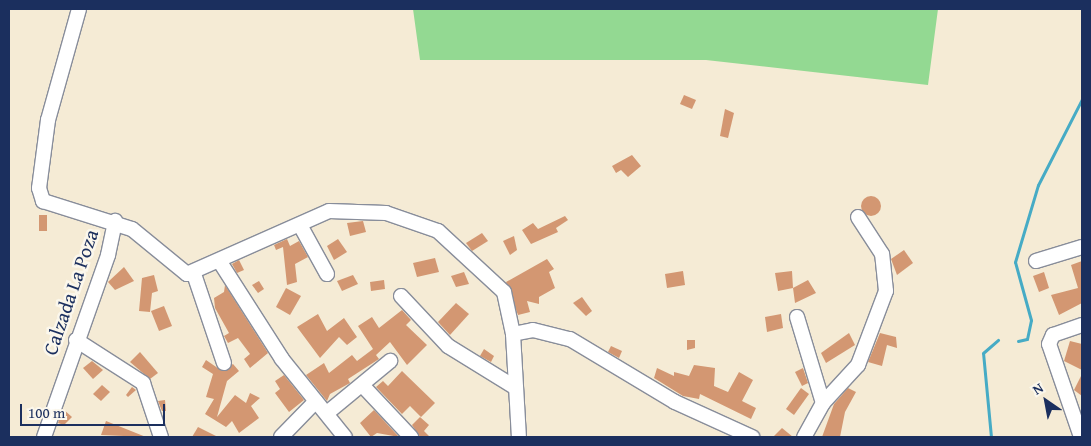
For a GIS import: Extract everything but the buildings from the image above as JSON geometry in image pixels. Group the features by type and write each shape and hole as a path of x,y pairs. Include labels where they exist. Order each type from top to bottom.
{"street":[{"name":"Calzada La Poza","path":"44,437 76,340 108,256 116,221 53,205 38,195 48,120 79,9"},
{"path":"116,221 147,237 177,268 194,274 329,211 355,209 386,213 438,231 504,292 513,334 519,437"},
{"path":"804,437 823,403 858,365 886,291 882,254 858,217"},
{"path":"300,225 327,274"},
{"path":"1036,261 1082,247"},
{"path":"220,262 257,323 345,437"},
{"path":"194,274 224,362"},
{"path":"401,296 448,346 516,388"},
{"path":"797,317 823,403"},
{"path":"1081,327 1053,335 1049,344 1078,419 1081,437"},
{"path":"513,334 533,330 570,339 675,402 752,437"},
{"path":"76,340 143,383 161,437"},
{"path":"327,413 363,386 390,361"},
{"path":"363,386 411,437"},
{"path":"281,437 316,401"}],"green space":[{"path":"413,9 938,9 928,85 706,60 420,60"}],"waterway":[{"path":"1018,341 1027,339 1031,320 1015,262 1038,185 1082,99"},
{"path":"991,437 983,353 998,340"}]}
